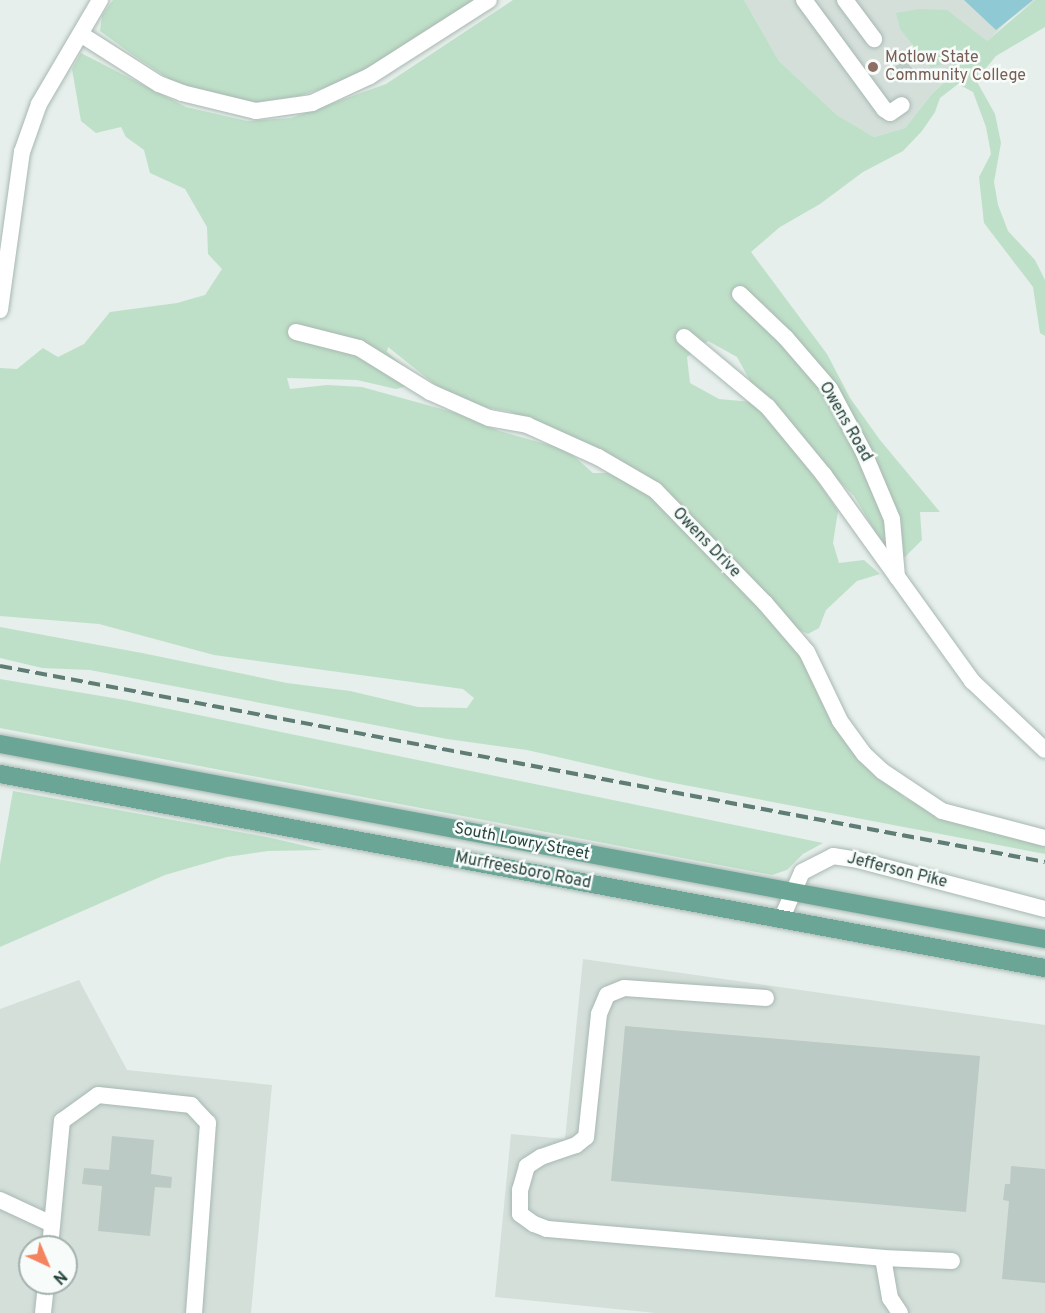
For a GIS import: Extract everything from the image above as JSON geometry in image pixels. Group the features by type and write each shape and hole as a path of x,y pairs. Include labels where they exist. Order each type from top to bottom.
{"main road":[{"name":"South Lowry Street","path":"0,744 1045,939"},
{"name":"Murfreesboro Road","path":"0,774 1045,968"}],"street":[{"path":"0,310 22,152 39,104 67,52 82,35 100,0"},
{"path":"82,35 159,84 182,93 256,111 312,103 370,76 489,0"},
{"path":"804,0 884,109 890,113 902,105"},
{"path":"845,0 874,39"},
{"name":"Owens Road","path":"740,294 786,338 830,389 864,453 892,519 897,578"},
{"name":"Owens Drive","path":"296,332 360,348 430,392 489,418 527,424 598,457 655,490 765,603 807,652 840,721 864,754 882,771 942,811 1045,838"},
{"path":"684,337 768,407 824,475 972,681 1045,750"},
{"name":"Jefferson Pike","path":"781,920 802,872 832,856 858,860 1045,909"},
{"path":"766,998 624,988 607,995 599,1014 586,1137 576,1145 541,1157 527,1166 520,1190 520,1214 534,1224 547,1229 882,1258 952,1260"},
{"path":"51,1235 62,1121 98,1095 190,1105 208,1123 194,1313"},
{"path":"0,1200 52,1224"},
{"path":"882,1258 890,1298 900,1313"},
{"path":"43,1313 45,1295"}],"shaded area":[{"name":"Motlow State Community College","path":"744,0 1035,0 1008,21 931,95 905,128 874,137 837,115 779,61"},
{"path":"583,959 1045,1025 1045,1313 656,1313 495,1297 511,1134 565,1139"},
{"path":"79,980 127,1070 272,1085 251,1313 0,1313 0,1009"}],"green space":[{"path":"113,0 477,0 394,55 341,82 300,96 253,103 207,93 171,80 100,31 102,16"},
{"path":"513,0 744,0 779,61 837,115 874,137 905,128 931,95 954,73 952,61 931,68 900,29 896,13 919,9 947,10 987,41 1035,0 1045,0 1045,27 996,56 976,80 995,114 1001,143 994,182 998,205 1008,231 1035,260 1045,280 1045,336 1040,333 1033,287 984,223 979,177 991,154 986,127 973,92 958,84 940,98 935,112 922,131 903,151 863,172 820,204 780,227 751,252 827,354 850,398 880,440 940,512 920,512 922,540 902,560 886,550 854,496 818,460 753,386 737,357 708,341 687,357 690,383 719,399 752,402 807,465 838,511 833,543 839,563 864,560 880,574 857,581 826,610 819,628 808,634 793,627 710,536 655,487 594,460 576,443 535,422 508,411 470,405 437,386 388,347 387,352 422,382 396,389 357,380 287,378 290,389 327,385 362,387 456,413 499,431 567,450 593,473 608,473 654,497 772,617 806,661 848,746 905,798 942,815 1045,841 1045,854 658,780 527,750 447,739 90,670 42,668 0,658 0,627 287,683 350,691 418,707 467,708 474,698 463,689 214,655 99,624 0,616 0,368 17,369 43,348 58,357 84,344 110,312 177,303 205,295 222,269 208,254 207,227 185,189 150,173 144,150 126,137 121,127 96,133 81,121 72,69 81,53 186,107 247,121 291,118 386,84"},
{"path":"0,679 125,700 823,843 803,854 787,870 772,875 0,728"},
{"path":"13,791 267,837 323,850 268,851 227,857 165,875 0,947 0,864"}],"water":[{"path":"964,0 1033,0 996,30"}],"building":[{"path":"903,59 915,71 905,80 894,68"},
{"path":"625,1026 980,1056 966,1212 611,1181"},
{"path":"112,1136 154,1140 151,1174 172,1177 171,1188 155,1187 150,1236 98,1231 102,1186 82,1184 84,1168 109,1170"},
{"path":"1011,1166 1045,1169 1045,1283 1002,1279 1009,1201 1003,1200 1005,1184 1010,1184"}],"railway":[{"path":"0,666 1045,862"}],"place":[{"name":"Motlow State Community College","path":"873,67"}]}
